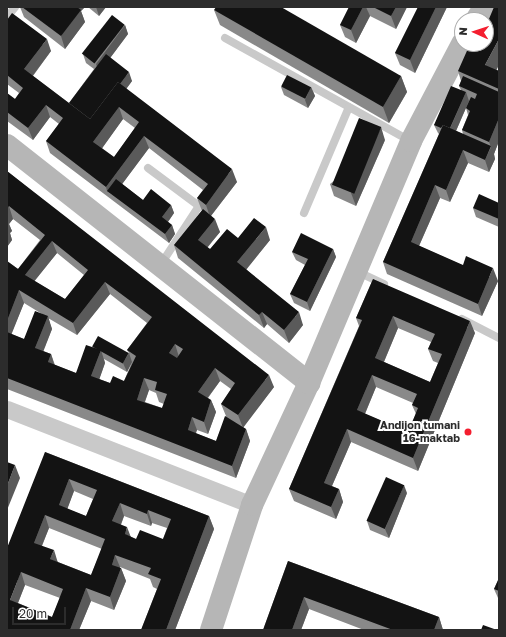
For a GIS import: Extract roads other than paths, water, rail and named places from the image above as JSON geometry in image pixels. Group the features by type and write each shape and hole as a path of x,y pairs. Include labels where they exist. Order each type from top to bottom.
{"street":[{"path":"211,630 252,505 309,383 411,141 458,52"},
{"path":"7,145 161,264 309,383"},
{"path":"7,409 252,505"}],"lane":[{"path":"7,17 15,7"},
{"path":"226,38 411,141"},
{"path":"304,213 349,107"},
{"path":"148,168 199,206 161,264"},
{"path":"356,271 391,287"},
{"path":"455,316 499,338"}],"place":[{"name":"Andijon tumani 16-maktab","path":"468,432"}]}
